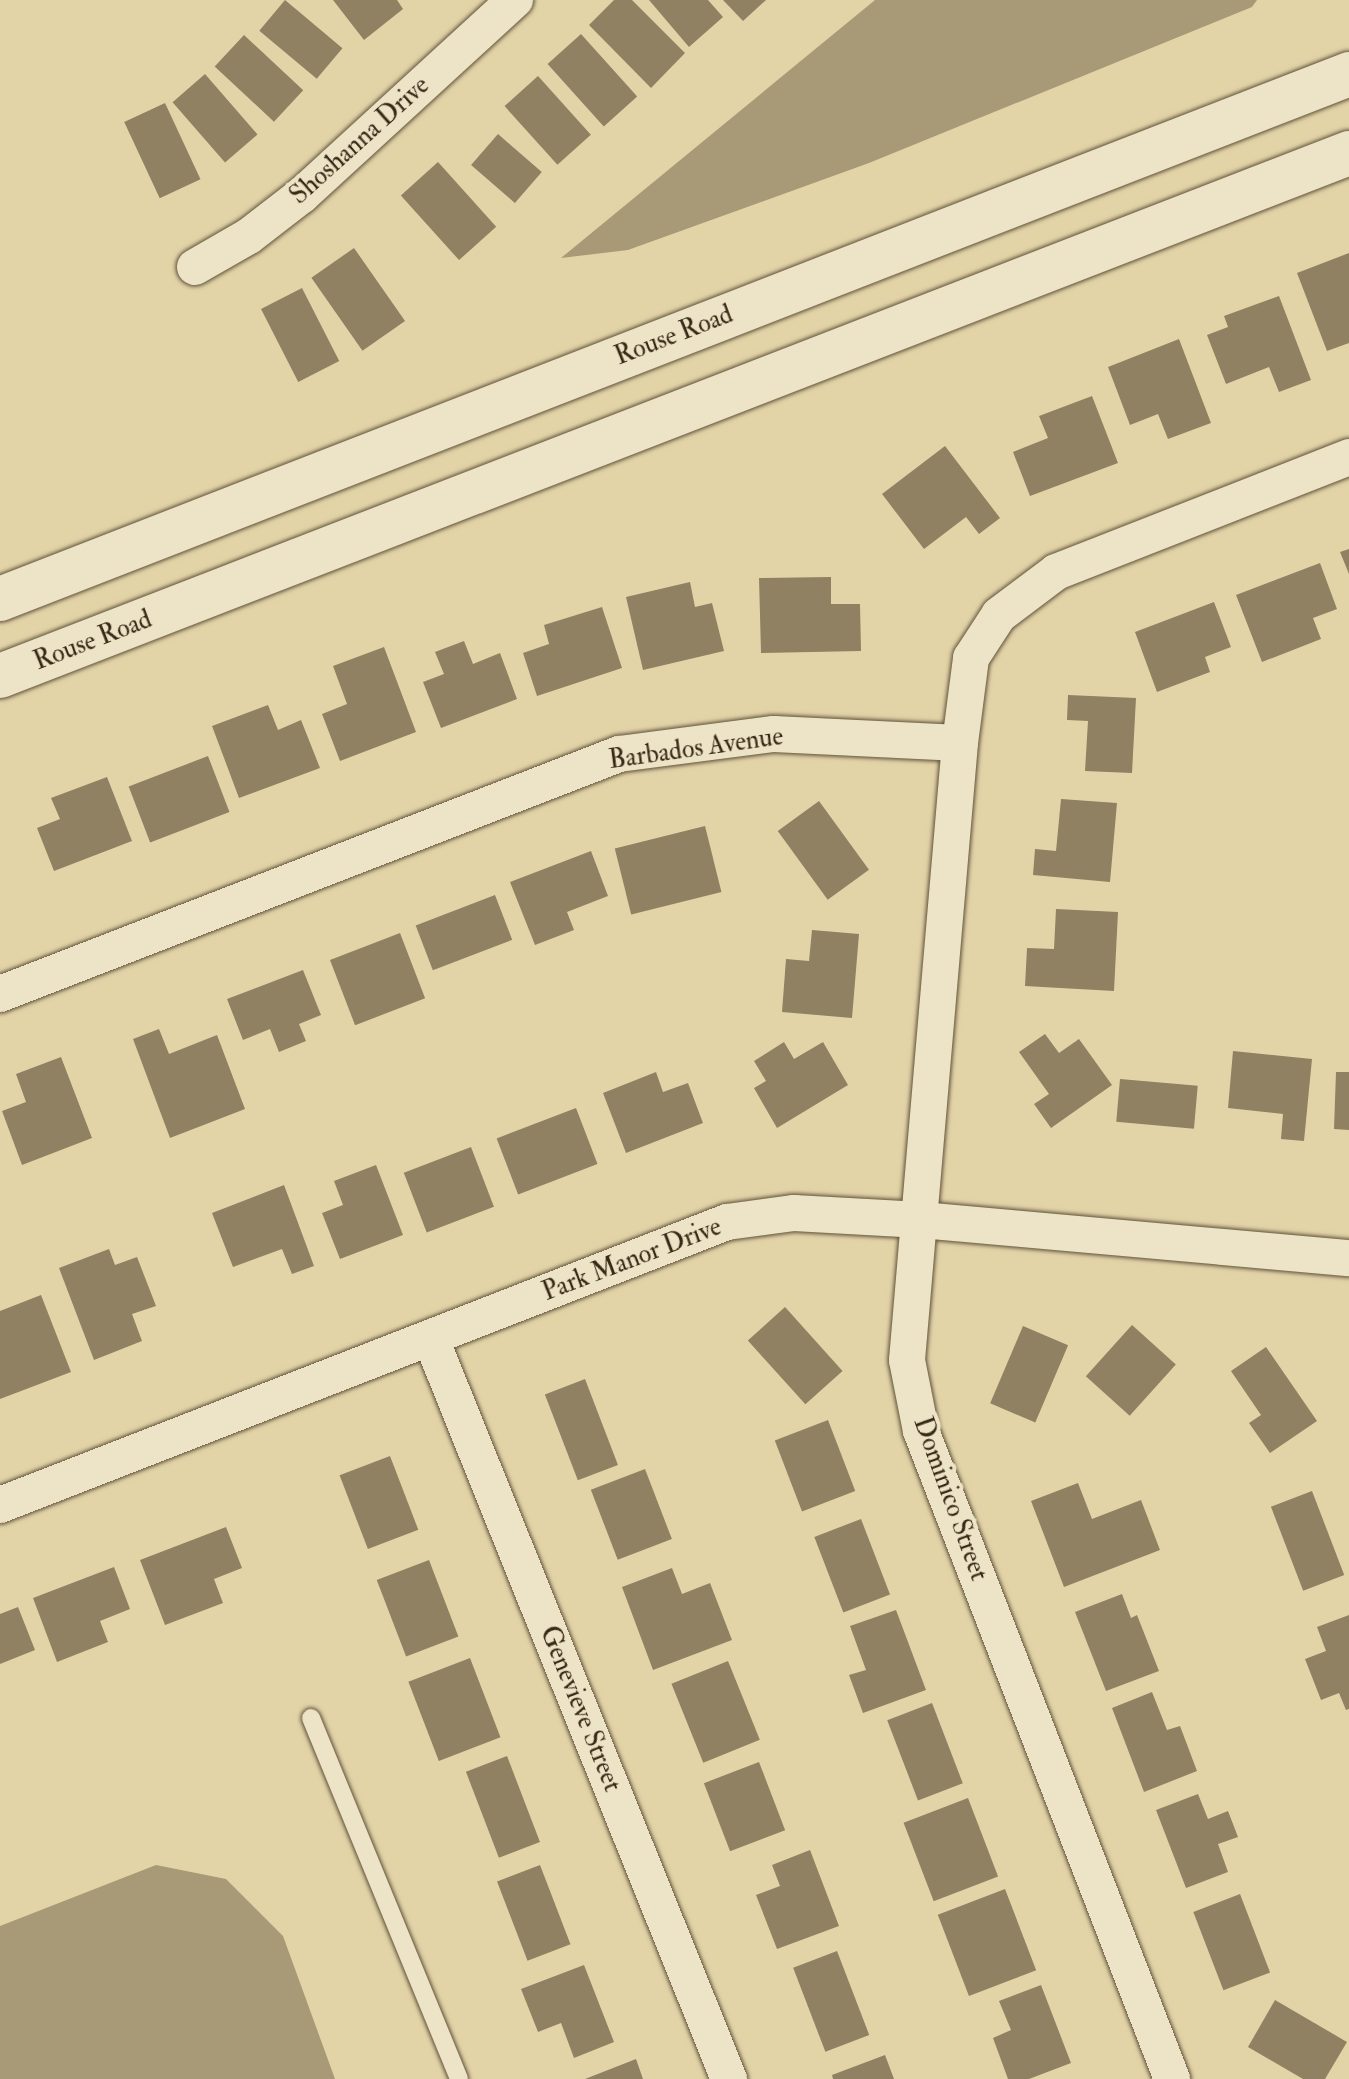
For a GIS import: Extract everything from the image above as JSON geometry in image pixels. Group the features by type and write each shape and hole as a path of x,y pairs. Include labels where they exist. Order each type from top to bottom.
{"street":[{"name":"Shoshanna Drive","path":"195,267 249,236 302,195 515,0"},
{"name":"Rouse Road","path":"0,599 1349,74"},
{"name":"Rouse Road","path":"0,676 1349,153"},
{"path":"960,743 971,658 999,615 1056,572 1349,457"},
{"name":"Barbados Avenue","path":"0,994 619,754 774,734 960,743"},
{"name":"Dominico Street","path":"960,743 907,1360 921,1431 1172,2079"},
{"name":"Park Manor Drive","path":"0,1505 727,1222 794,1213 921,1220 1349,1258"},
{"name":"Genevieve Street","path":"431,1339 729,2079"}],"lane":[{"path":"311,1718 459,2079"}],"shaded area":[{"path":"875,0 1257,0 1252,7 869,163 628,250 561,258"},
{"path":"156,1865 226,1879 283,1936 335,2079 0,2079 0,1926"}],"building":[{"path":"285,0 342,48 317,79 259,31"},
{"path":"333,0 397,0 403,9 364,40"},
{"path":"614,0 632,0 685,53 651,88 589,25"},
{"path":"649,0 708,0 723,17 689,47"},
{"path":"723,0 766,0 743,21"},
{"path":"581,34 637,96 604,127 548,64"},
{"path":"244,35 303,90 274,122 215,66"},
{"path":"205,74 257,134 225,163 173,102"},
{"path":"538,76 591,135 557,165 505,106"},
{"path":"165,103 200,179 160,198 124,122"},
{"path":"498,134 542,172 515,203 471,165"},
{"path":"438,162 496,227 459,260 401,195"},
{"path":"354,248 405,321 362,351 311,278"},
{"path":"1349,253 1349,343 1327,351 1297,273"},
{"path":"302,288 339,361 298,382 261,309"},
{"path":"1279,296 1311,380 1279,392 1269,367 1226,384 1207,335 1228,327 1224,316"},
{"path":"1179,339 1211,423 1168,439 1158,414 1130,425 1108,367"},
{"path":"1092,396 1118,463 1030,496 1013,452 1048,438 1039,416"},
{"path":"945,446 1000,518 979,534 966,517 924,549 882,494"},
{"path":"1349,549 1349,574 1340,552"},
{"path":"1320,563 1337,609 1313,618 1321,639 1262,662 1236,595"},
{"path":"831,577 831,604 860,604 861,651 761,653 759,578"},
{"path":"690,582 695,607 712,603 724,651 643,670 626,597"},
{"path":"1214,602 1231,647 1205,657 1210,672 1157,692 1135,632"},
{"path":"602,607 622,668 537,696 523,653 549,644 544,625"},
{"path":"464,641 473,664 500,653 517,699 441,728 423,682 444,674 435,652"},
{"path":"384,647 416,732 340,761 322,714 347,704 333,666"},
{"path":"1068,695 1136,698 1132,773 1085,771 1088,721 1067,720"},
{"path":"268,705 278,730 301,720 320,768 239,798 212,726"},
{"path":"208,756 230,812 150,842 129,786"},
{"path":"107,777 132,841 54,871 37,828 60,819 51,798"},
{"path":"1061,799 1117,803 1110,882 1033,875 1035,849 1056,851"},
{"path":"819,801 869,870 828,900 778,831"},
{"path":"705,826 721,892 631,914 615,848"},
{"path":"591,851 608,896 567,912 574,930 535,945 510,882"},
{"path":"495,895 512,940 433,970 416,925"},
{"path":"1056,909 1118,912 1114,991 1025,986 1027,948 1054,949"},
{"path":"812,930 859,934 852,1018 782,1012 786,959 809,961"},
{"path":"400,933 425,998 355,1025 330,960"},
{"path":"303,970 321,1015 299,1024 306,1041 279,1052 270,1029 243,1040 227,999"},
{"path":"159,1029 169,1054 217,1035 245,1109 170,1138 133,1039"},
{"path":"1045,1034 1059,1053 1079,1039 1112,1085 1051,1128 1034,1104 1049,1094 1019,1052"},
{"path":"784,1042 794,1059 823,1042 848,1085 777,1128 754,1088 766,1081 754,1061"},
{"path":"1233,1051 1312,1059 1304,1141 1281,1139 1283,1114 1228,1108"},
{"path":"61,1057 92,1138 22,1165 2,1111 26,1102 16,1074"},
{"path":"656,1072 663,1092 688,1083 703,1123 626,1153 603,1093"},
{"path":"1336,1072 1349,1072 1349,1130 1334,1129"},
{"path":"1120,1079 1198,1086 1194,1129 1116,1122"},
{"path":"576,1108 598,1164 518,1194 497,1138"},
{"path":"471,1147 494,1207 427,1233 404,1173"},
{"path":"376,1165 403,1235 340,1259 322,1213 343,1205 334,1181"},
{"path":"284,1185 314,1266 292,1274 282,1249 233,1267 212,1213"},
{"path":"109,1249 115,1265 137,1257 156,1306 132,1314 142,1341 94,1360 59,1268"},
{"path":"41,1295 71,1372 0,1399 0,1311"},
{"path":"785,1307 843,1371 805,1404 748,1340"},
{"path":"1132,1325 1176,1364 1130,1416 1086,1376"},
{"path":"1023,1326 1068,1345 1035,1422 990,1403"},
{"path":"1266,1347 1317,1421 1270,1453 1249,1423 1261,1415 1231,1371"},
{"path":"585,1379 618,1465 578,1480 545,1394"},
{"path":"828,1420 855,1491 802,1511 775,1440"},
{"path":"390,1456 418,1530 368,1549 340,1475"},
{"path":"645,1469 672,1539 618,1560 591,1490"},
{"path":"1078,1483 1092,1519 1141,1500 1160,1550 1064,1587 1031,1501"},
{"path":"1312,1491 1344,1575 1303,1591 1271,1507"},
{"path":"861,1519 890,1595 843,1613 814,1537"},
{"path":"226,1527 242,1568 214,1579 223,1603 165,1625 140,1560"},
{"path":"429,1560 458,1637 406,1657 377,1580"},
{"path":"114,1567 130,1609 100,1621 108,1642 57,1662 33,1598"},
{"path":"672,1568 682,1594 710,1583 732,1640 653,1670 622,1587"},
{"path":"1122,1594 1131,1618 1137,1615 1159,1671 1106,1691 1075,1612"},
{"path":"18,1607 35,1650 0,1664 0,1614"},
{"path":"896,1610 926,1690 863,1713 849,1675 866,1670 850,1626"},
{"path":"1349,1615 1349,1709 1346,1710 1339,1693 1321,1700 1305,1659 1326,1651 1317,1627"},
{"path":"470,1658 500,1737 439,1761 408,1682"},
{"path":"728,1661 760,1740 703,1763 671,1684"},
{"path":"1152,1692 1167,1730 1180,1726 1197,1771 1144,1792 1112,1708"},
{"path":"932,1703 963,1783 918,1800 887,1720"},
{"path":"507,1756 540,1842 499,1858 466,1772"},
{"path":"759,1762 785,1830 730,1851 704,1783"},
{"path":"1198,1794 1208,1819 1228,1811 1238,1837 1218,1844 1228,1872 1186,1888 1156,1810"},
{"path":"968,1798 998,1876 934,1901 904,1823"},
{"path":"810,1850 839,1926 777,1949 756,1895 780,1886 772,1865"},
{"path":"540,1865 570,1944 528,1961 497,1881"},
{"path":"1005,1889 1036,1970 969,1996 938,1915"},
{"path":"1240,1894 1270,1972 1223,1990 1193,1912"},
{"path":"837,1951 869,2035 825,2052 793,1968"},
{"path":"584,1965 614,2042 574,2058 561,2023 538,2032 521,1989"},
{"path":"1041,1985 1071,2063 1029,2079 1008,2079 993,2038 1011,2030 999,2001"},
{"path":"1275,2000 1347,2042 1325,2079 1303,2079 1248,2047"},
{"path":"885,2055 894,2079 833,2079 832,2075"},
{"path":"636,2059 643,2079 585,2079"}]}
